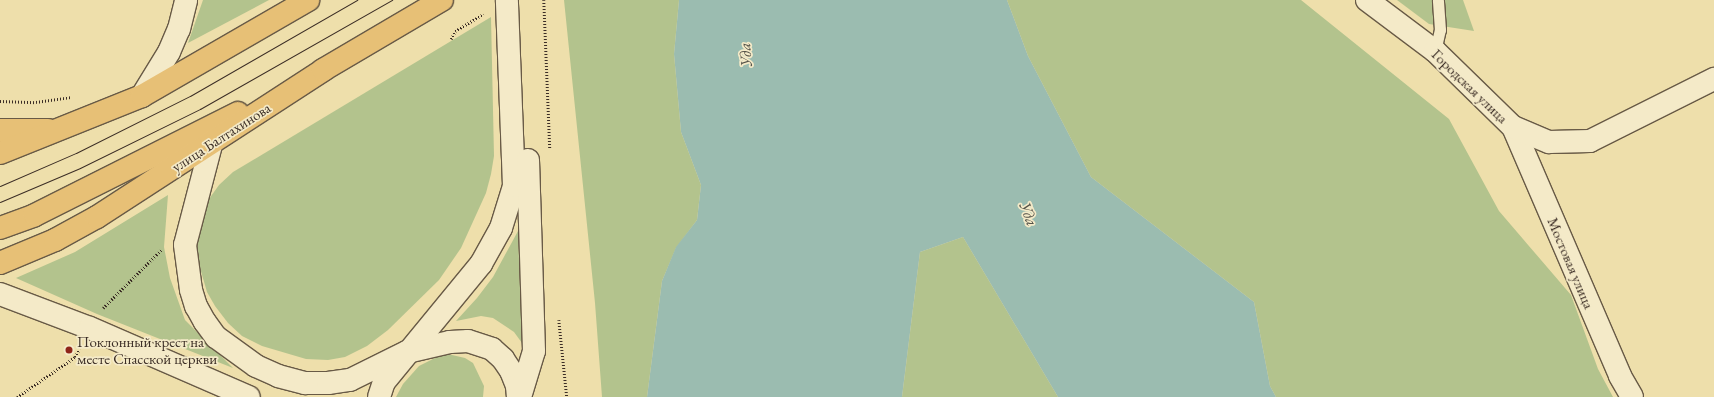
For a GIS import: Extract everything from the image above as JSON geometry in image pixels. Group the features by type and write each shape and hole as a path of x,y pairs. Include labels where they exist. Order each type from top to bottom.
{"main road":[{"path":"142,96 169,52 179,29 186,0"},
{"path":"0,153 142,96 308,0"},
{"path":"379,397 384,382 407,352 444,311 481,264 501,228 514,186 507,0"},
{"path":"519,397 534,351 521,0"},
{"name":"Городская улица","path":"1367,0 1434,51 1513,128 1550,142 1590,141 1714,79"},
{"name":"улица Балтахинова","path":"0,263 55,240 97,217 211,145 323,70 440,1"},
{"path":"0,228 35,215 323,70"},
{"name":"Мостовая улица","path":"1513,128 1620,376 1632,397"},
{"path":"0,130 59,130"},
{"path":"211,145 185,245 188,272 195,300 205,322 216,337 256,366 278,376 305,383 328,383 350,380 407,352 450,342 468,341 492,349 503,359 511,371 517,386 519,397"},
{"path":"0,294 90,328 250,397"}],"lane":[{"path":"1434,51 1440,30 1438,0"}],"path":[{"path":"451,39 455,31 486,12"},
{"path":"0,101 36,102 72,96"},
{"path":"102,308 164,247"},
{"path":"17,397 74,357 80,347"}],"green space":[{"path":"203,0 269,0 188,43"},
{"path":"564,0 679,0 674,54 681,132 701,185 697,220 676,248 662,281 647,397 602,397 595,303"},
{"path":"1007,0 1301,0 1449,119 1499,211 1571,295 1598,369 1613,397 1276,397 1270,386 1254,302 1091,177 1028,56"},
{"path":"1397,0 1463,0 1474,31 1429,24"},
{"path":"491,17 494,156 491,174 486,193 461,248 439,280 388,330 367,346 345,357 328,360 306,359 262,346 242,336 228,323 215,306 207,292 200,268 197,246 201,219 209,199 219,185 233,172"},
{"path":"168,195 164,247 170,278 185,320 233,368 97,314 16,278 75,252"},
{"path":"518,231 522,343 514,332 493,318 481,316 456,321 477,298 493,277"},
{"path":"963,237 1058,397 902,397 920,252"},
{"path":"441,355 452,355 465,358 473,363 484,386 483,397 396,397 403,384 419,366"}],"water":[{"name":"Уда","path":"679,0 1007,0 1028,56 1091,177 1254,302 1270,386 1276,397 1058,397 963,237 920,252 902,397 647,397 662,281 676,247 697,220 701,185 681,132 674,54"}],"tram line":[{"path":"0,186 76,153 190,96 357,0"},
{"path":"0,202 80,168 200,109 392,0"}],"place":[{"name":"Поклонный крест на месте Спасской церкви","path":"69,350"}]}
